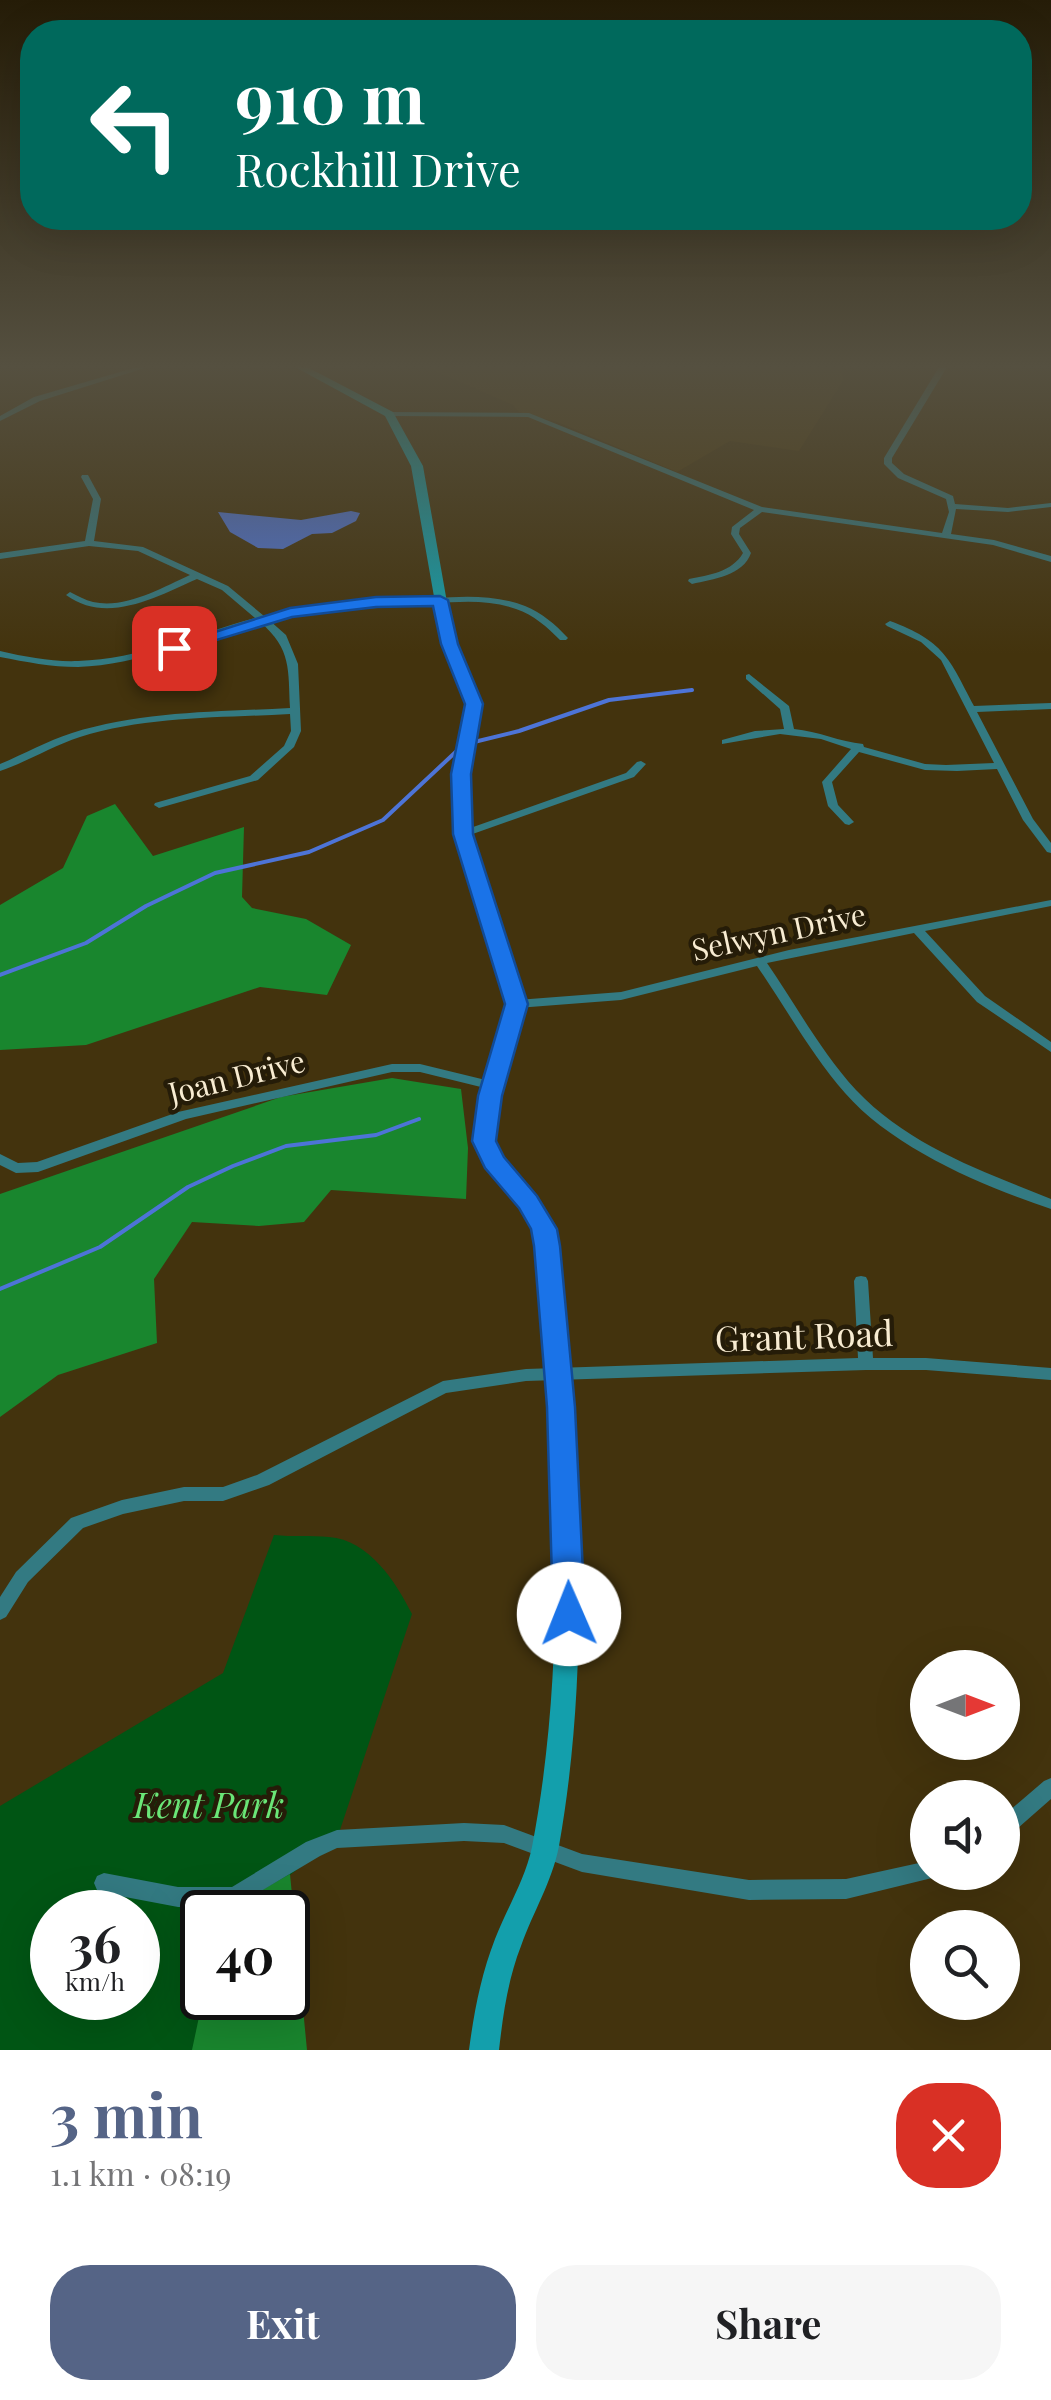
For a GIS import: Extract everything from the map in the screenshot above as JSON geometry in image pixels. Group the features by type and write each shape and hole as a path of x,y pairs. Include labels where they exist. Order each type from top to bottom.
{"street":[{"path":"415,463 450,644 474,704 461,774 463,834 516,1004 493,1086 484,1141 494,1162 528,1202 544,1229 559,1374 569,1635 563,1722 544,1850 494,1984 484,2050"},
{"path":"646,463 760,509 946,535 1010,546 1051,559"},
{"path":"890,463 894,472 942,492 953,506 1008,510 1051,505"},
{"path":"85,477 97,499 89,543"},
{"path":"946,535 953,506"},
{"path":"692,581 740,566 746,553 737,538 736,526 760,509"},
{"path":"0,556 89,543 140,549 225,588 264,619 289,648 296,711 296,731 289,747 254,778 160,805"},
{"path":"70,595 91,605 126,603 198,575"},
{"path":"0,654 12,658 112,662 174,648 264,619 440,600 516,604 542,616 563,638"},
{"path":"890,624 936,648 1028,820 1051,850"},
{"path":"0,666 12,658"},
{"path":"750,677 785,708 788,729"},
{"path":"971,709 1051,706"},
{"path":"0,768 49,744 101,728 167,718 296,711"},
{"path":"726,742 758,732 788,729 929,767 1000,766"},
{"path":"850,822 833,806 827,782 859,746"},
{"path":"463,834 630,775 640,764"},
{"name":"Selwyn Drive","path":"516,1004 610,998 760,961 1051,903"},
{"path":"918,929 981,999 1051,1048"},
{"path":"760,961 834,1070 871,1112 942,1159 1051,1204"},
{"name":"Joan Drive","path":"0,1159 16,1168 38,1167 184,1115 392,1068 420,1068 493,1086"},
{"path":"861,1281 866,1364"},
{"name":"Grant Road","path":"0,1612 22,1577 77,1523 122,1507 184,1494 224,1494 263,1480 442,1387 559,1374 866,1364 1051,1374"},
{"path":"1020,1814 1051,1787"},
{"path":"104,1884 178,1898 234,1897 325,1844 392,1833 504,1834 582,1864 749,1890 846,1889 910,1874"}],"shaded area":[{"path":"655,463 693,463 677,472"}],"green space":[{"path":"115,804 153,856 244,827 242,897 252,908 306,919 351,945 327,995 260,987 86,1045 0,1050 0,905 63,868 87,816"},
{"path":"392,1078 461,1089 468,1148 466,1199 331,1190 304,1222 259,1226 192,1222 154,1279 157,1343 58,1375 0,1417 0,1194 281,1097"},
{"name":"Kent Park","path":"274,1535 329,1537 357,1546 389,1576 412,1614 337,1839 290,1875 290,1890 180,1890 180,2020 291,2020 291,2050 0,2050 0,1806 223,1673"},
{"path":"290,1874 292,1890 262,1890"},
{"path":"198,2020 304,2020 307,2050 192,2050"}],"water":[{"path":"351,511 360,513 356,521 332,533 312,534 283,549 258,548 230,532 218,512 301,520"}],"waterway":[{"path":"470,743 519,731 609,700 692,690"},
{"path":"0,975 86,943 146,906 215,873 309,852 383,820 461,747"},
{"path":"0,1289 100,1247 188,1187 233,1166 286,1146 376,1135 419,1119"}],"route":[{"path":"174,648 290,613 376,602 440,600 450,644 474,704 461,774 463,834 516,1004 490,1096 484,1141 494,1162 528,1202 544,1229 559,1374 569,1614"}]}
